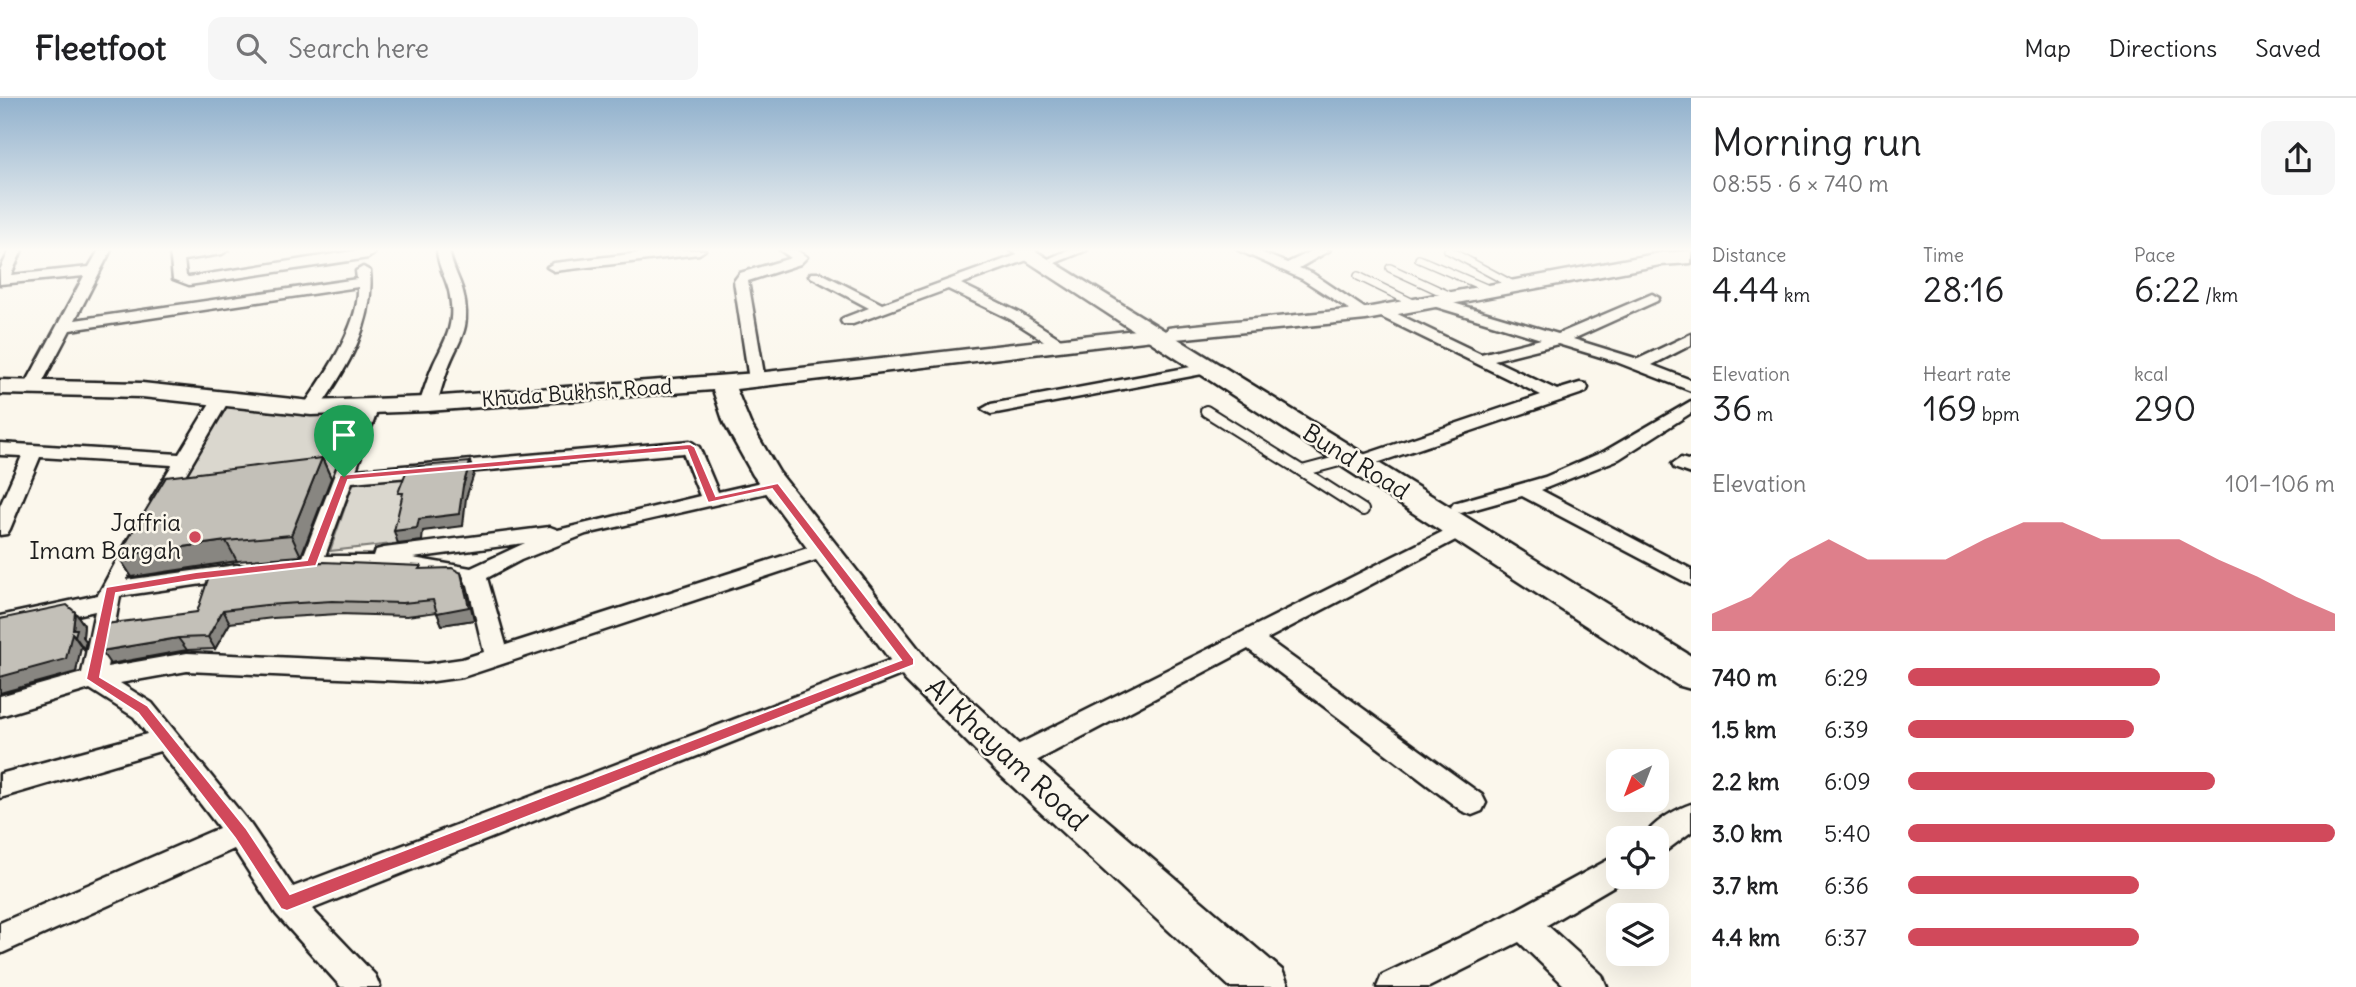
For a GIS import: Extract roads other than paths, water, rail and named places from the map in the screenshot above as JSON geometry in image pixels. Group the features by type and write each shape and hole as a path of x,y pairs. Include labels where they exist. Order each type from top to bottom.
{"main road":[{"name":"Bund Road","path":"1102,291 1164,334 1460,518 1691,649"},
{"name":"Bund Road","path":"1164,334 1206,369 1363,459"},
{"name":"Bund Road","path":"1460,518 1691,674"}],"street":[{"path":"32,387 83,291"},
{"path":"66,326 298,291"},
{"path":"311,408 339,368 355,330 365,291"},
{"path":"428,404 440,365 456,338 459,313 456,291"},
{"path":"739,381 741,291"},
{"path":"847,291 882,309"},
{"path":"848,321 928,291"},
{"path":"964,291 1015,316 1059,344"},
{"path":"1335,291 1373,312 1556,396"},
{"name":"Khuda Bukhsh Road","path":"0,387 142,390 311,408 428,404 739,381 1059,344 1373,312 1486,291"},
{"path":"1480,359 1560,339 1652,298"},
{"path":"1435,302 1560,339 1639,365 1691,386"},
{"path":"1639,365 1691,339"},
{"path":"991,410 1206,369"},
{"name":"Al Khayam Road","path":"739,381 737,423 775,485 910,662 1011,761 1265,987"},
{"path":"1363,459 1580,388"},
{"path":"93,679 110,595 219,402"},
{"path":"312,564 370,406"},
{"path":"1011,761 1249,638 1460,518 1522,488 1552,481 1612,455 1686,414"},
{"path":"344,477 690,447 712,500"},
{"path":"0,449 185,460"},
{"path":"0,529 34,450"},
{"path":"289,566 580,529 775,485"},
{"path":"1522,488 1691,578"},
{"path":"474,576 513,555 580,529"},
{"path":"0,706 73,687 93,679 187,662 427,673 463,668 824,550"},
{"path":"335,562 436,566 474,576 489,618 497,657"},
{"path":"0,624 110,595 263,569"},
{"path":"1249,638 1472,803"},
{"path":"287,904 910,662"},
{"path":"93,679 143,709 240,833 287,904 363,987"},
{"path":"0,786 167,739"},
{"path":"1669,832 1691,816"},
{"path":"0,939 240,833"},
{"path":"1394,987 1522,923 1606,875"},
{"path":"1522,923 1590,987"}],"lane":[{"path":"1404,291 1435,302"},
{"path":"1421,291 1435,302"},
{"path":"1206,411 1363,510"},
{"path":"1302,471 1363,459"}],"place":[{"name":"Jaffria Imam Bargah","path":"195,537"}]}
